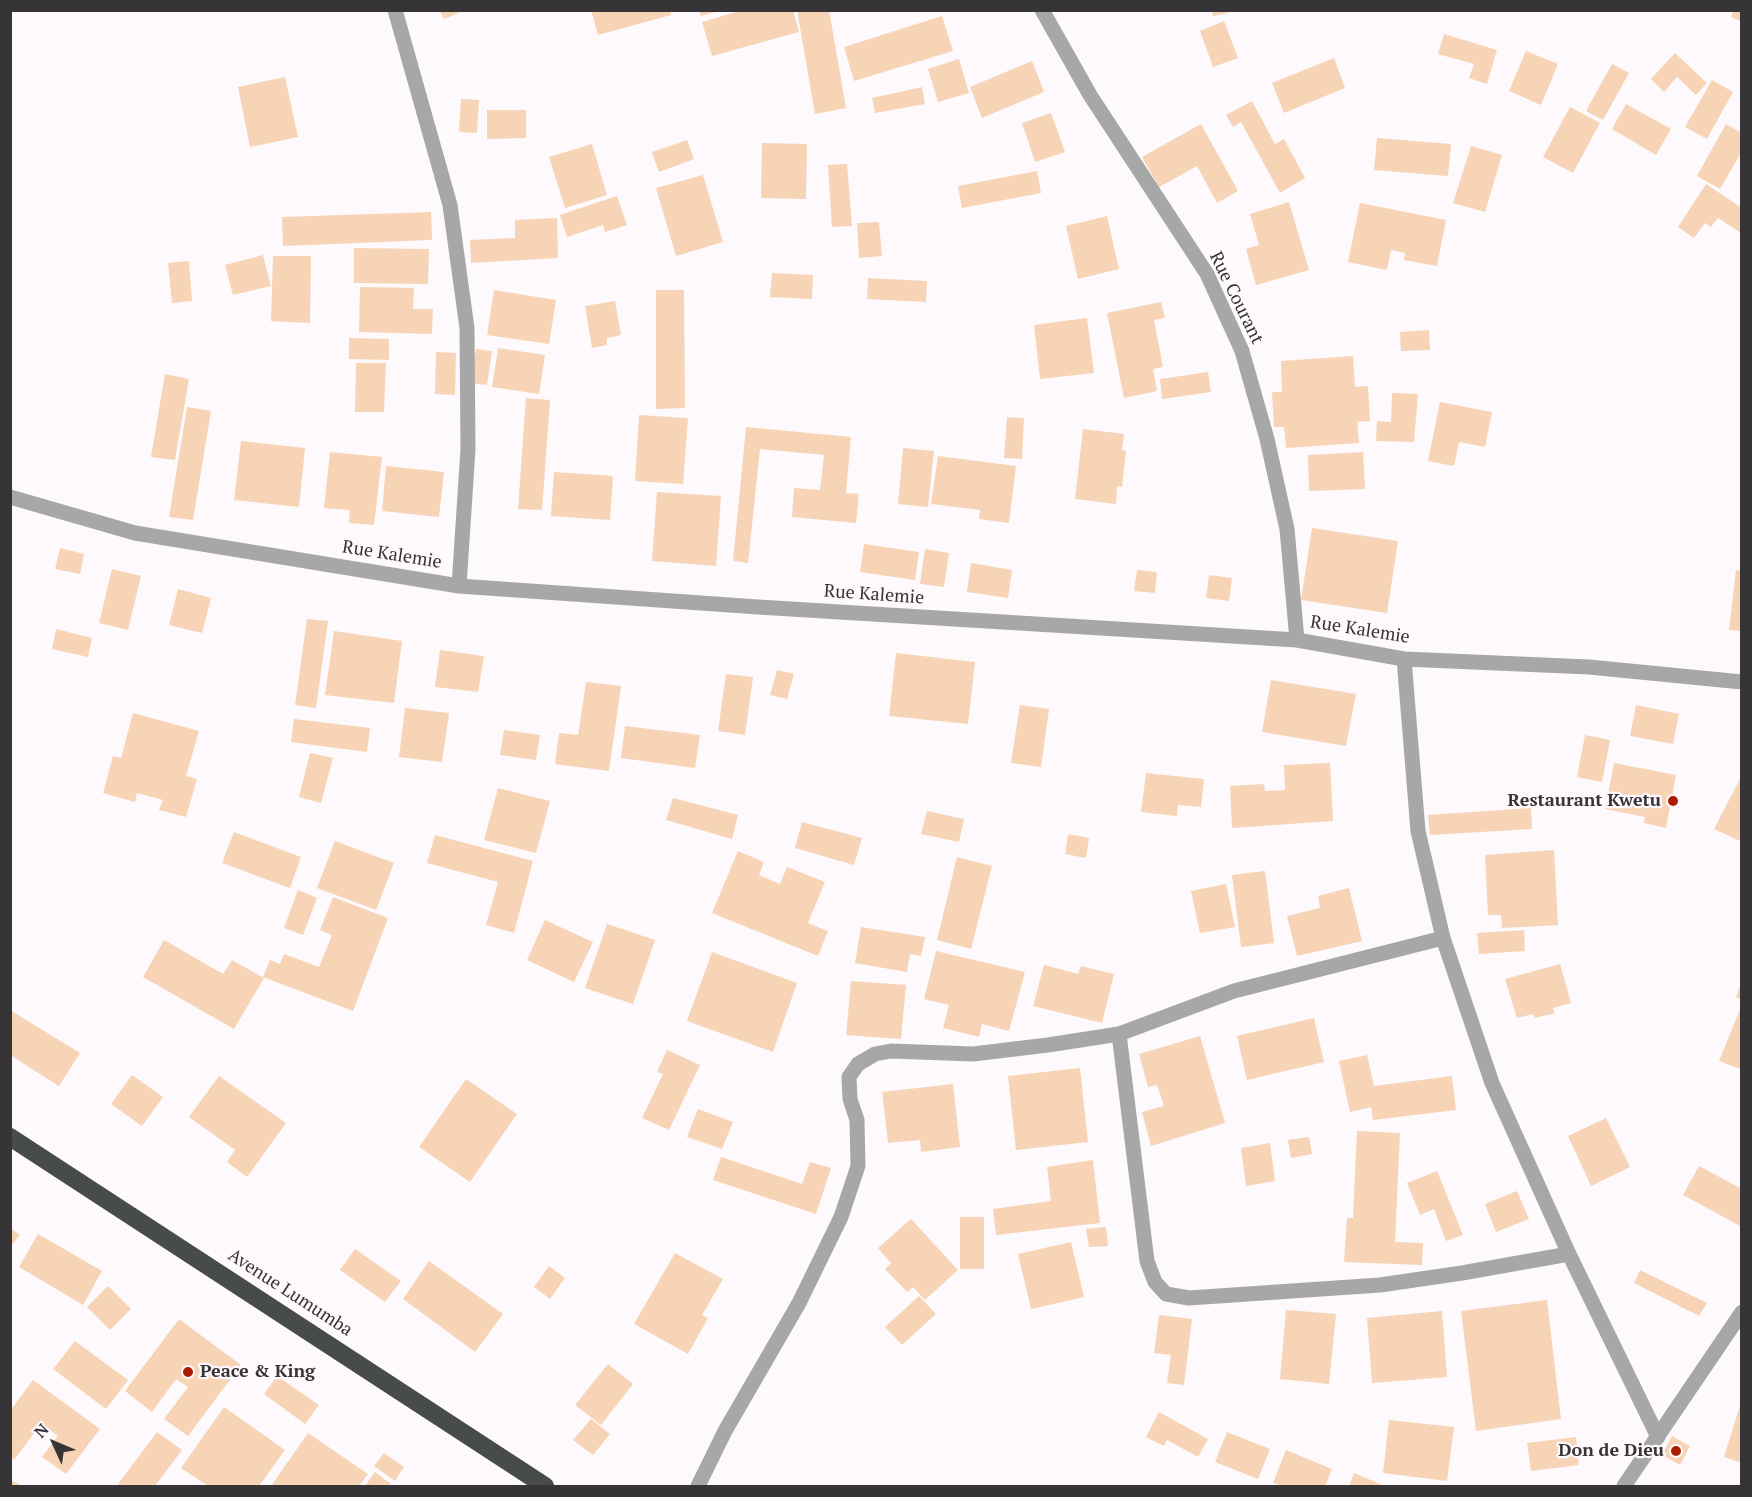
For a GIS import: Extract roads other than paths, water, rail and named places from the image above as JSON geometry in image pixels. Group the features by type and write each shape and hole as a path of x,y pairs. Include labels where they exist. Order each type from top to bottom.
{"highway":[{"name":"Avenue Lumumba","path":"10,1137 545,1486"}],"street":[{"path":"395,10 450,205 467,328 468,449 459,586"},
{"name":"Rue Courant","path":"1042,10 1090,95 1207,274 1242,351 1267,439 1287,529 1297,640"},
{"name":"Rue Kalemie","path":"10,497 135,533 459,586 1297,640 1404,659 1589,667 1742,682"},
{"path":"1404,659 1418,831 1443,938 1492,1083 1569,1254 1658,1437"},
{"path":"698,1486 725,1431 799,1303 841,1217 858,1166 857,1120 850,1099 849,1077 858,1064 875,1053 891,1051 973,1054 1119,1034 1234,991 1443,938"},
{"path":"1119,1034 1147,1261 1155,1282 1166,1294 1189,1298 1380,1285 1569,1254"},
{"path":"1624,1486 1742,1312"}],"place":[{"name":"Restaurant Kwetu","path":"1673,801"},
{"name":"Peace & King","path":"188,1372"},
{"name":"Don de Dieu","path":"1676,1451"}]}
